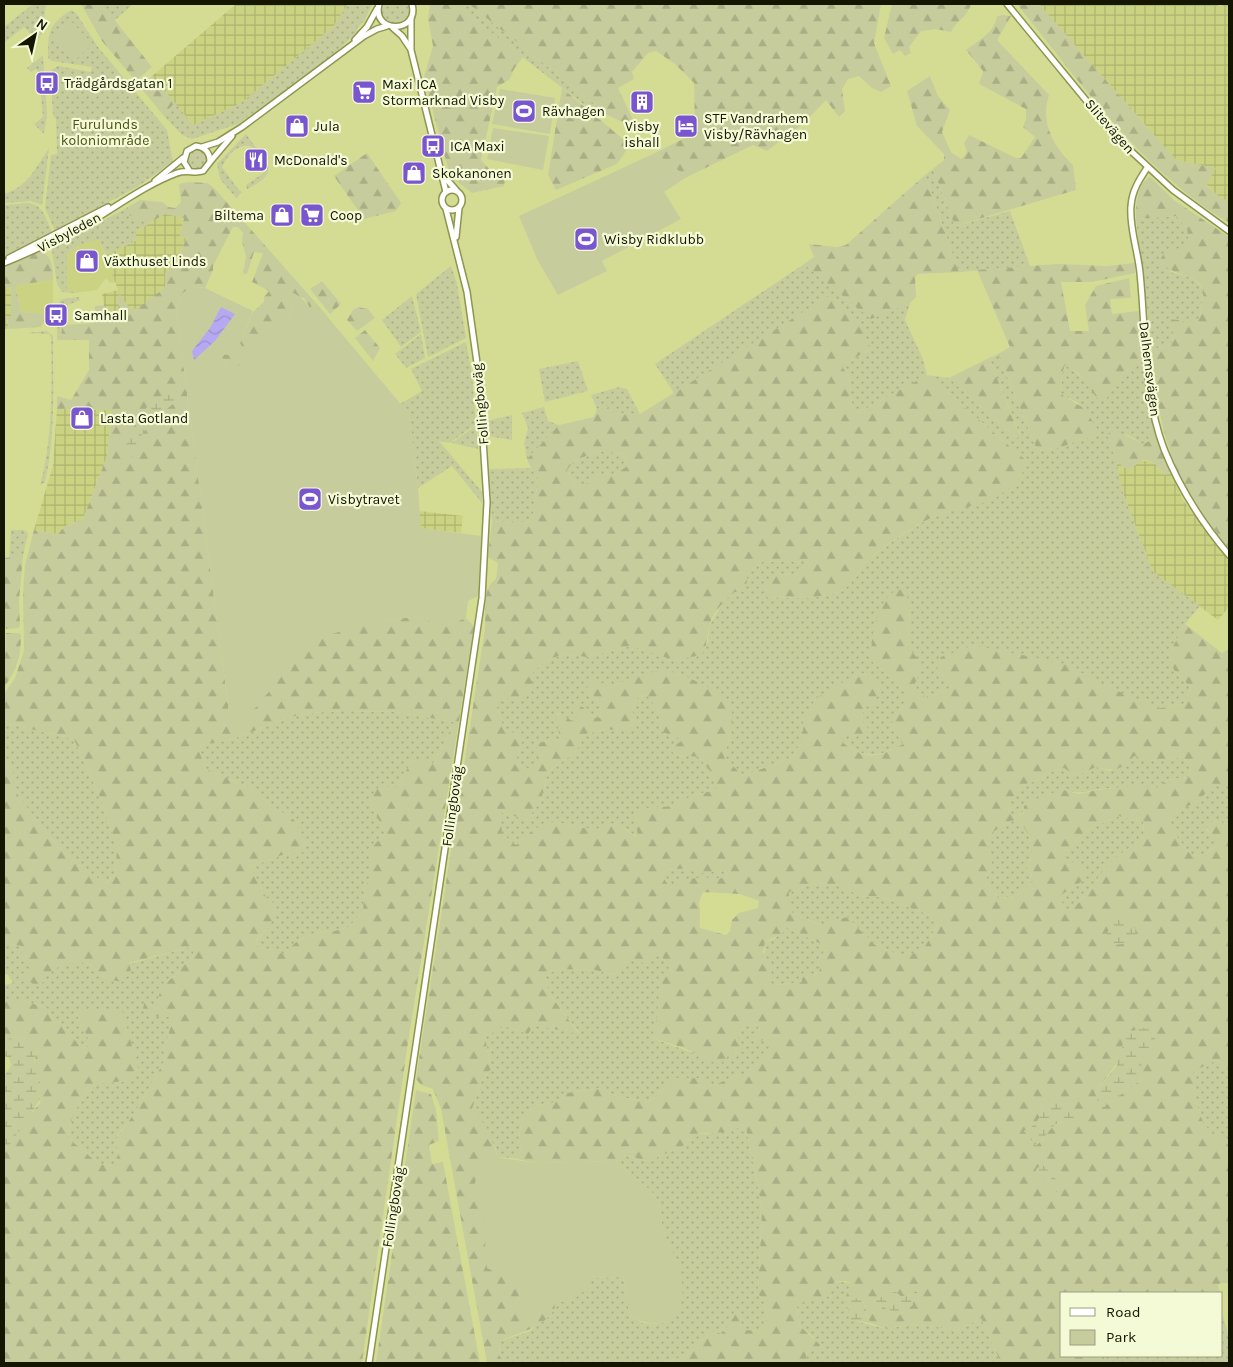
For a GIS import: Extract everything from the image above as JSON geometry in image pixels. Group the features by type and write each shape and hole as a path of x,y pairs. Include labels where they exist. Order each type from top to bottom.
{"main road":[{"path":"412,4 413,12"},
{"path":"417,4 411,19 411,50 437,164 446,192 442,200 446,209 453,211 458,208 462,198 437,164"},
{"name":"Slitevägen","path":"1007,4 1118,138 1147,168 1191,205 1229,231"},
{"path":"378,6 380,18 406,40 411,50"},
{"path":"346,49 366,27 378,6"},
{"path":"242,127 221,148 203,172 196,173 185,166 183,158 190,148 202,147 218,142 242,127 346,49 377,29 404,26 411,19"},
{"path":"202,147 208,152 210,162"},
{"name":"Visbyleden","path":"147,187 183,158"},
{"name":"Dalhemsvägen","path":"1147,168 1135,187 1130,208 1140,273 1153,408 1163,447 1183,490 1195,512 1229,555"},
{"name":"Visbyleden","path":"4,262 147,187 189,170"},
{"path":"446,192 456,191"},
{"name":"Follingboväg","path":"457,247 456,220 458,208"},
{"name":"Follingboväg","path":"368,1363 482,598 487,502 480,377 467,292 446,209"}],"shaded area":[{"path":"236,4 348,4 333,27 241,103 193,125 152,76"},
{"path":"1039,4 1218,4 1219,6 1229,4 1229,202 1218,196 1206,184 1215,168 1176,160"},
{"name":"Samhall","path":"165,214 184,217 180,236 186,238 177,261 165,274 166,286 161,293 152,297 145,306 131,311 120,295 117,298 120,317 111,319 106,316 102,294 118,290 106,255 137,240 135,232"},
{"path":"98,238 116,282 110,283 106,278 97,290 75,293 67,290 67,253 76,246"},
{"path":"53,280 53,311 45,309 44,314 21,312 16,289 17,285"},
{"path":"11,286 11,316 7,321 9,329 4,329 4,287"},
{"path":"57,409 112,410 107,456 83,519 65,526 58,534 34,530 53,465"},
{"path":"1140,461 1148,461 1157,465 1164,475 1170,472 1183,500 1229,560 1229,607 1218,620 1153,572 1123,493 1116,462 1129,470"},
{"path":"420,511 463,516 461,533 420,528"}],"green space":[{"path":"33,4 46,4 42,34 37,40 24,27 4,43 4,27"},
{"path":"81,4 102,4 152,67 137,80 134,79 102,41"},
{"path":"102,4 133,4 114,21"},
{"path":"348,4 372,4 365,20 357,28 358,31 331,57 238,124 192,139 182,135 163,115 175,103 193,125 241,103 333,27"},
{"path":"381,4 409,4 410,14 401,23 393,24 383,18 380,9"},
{"path":"430,4 454,4 523,57 514,69 510,79 497,87 481,160 491,171 505,181 504,186 472,193 450,176 424,77 433,46 428,19"},
{"path":"454,4 469,4 611,117 583,104"},
{"path":"469,4 881,4 874,43 891,86 881,92 872,88 859,76 848,79 842,89 845,111 839,117 826,100 805,122 767,151 753,145 687,177 655,153 695,133 694,83 675,64 656,51 648,53 632,72 634,79 618,88 634,122 633,126 611,117"},
{"path":"892,4 971,4 951,32 936,29 921,31 909,47 911,53 905,56 900,50 893,54 884,38"},
{"path":"1017,4 1039,4 1176,160 1216,168 1206,185 1218,196 1229,202 1229,223 1167,177 1140,151 1089,94"},
{"name":"Furulunds koloniområde","path":"71,10 76,13 98,47 167,130 173,162 137,187 55,231 45,208 51,155 57,154 56,119 53,115 50,71 58,66 91,72 92,67 52,61 48,58 48,42 51,30 63,15"},
{"path":"997,16 1011,16 997,40 1049,95 1046,115 1047,124 1054,142 1073,165 1076,190 955,226 933,169 944,160 944,154 917,126 907,91 930,76 938,96 950,110 942,132 951,152 961,159 967,153 964,143 969,135 1016,158 1021,158 1035,137 1023,127 1026,119 1026,109 979,84 983,71 966,50 981,40 993,27"},
{"path":"69,19 93,44 74,61 50,36"},
{"path":"43,55 47,115 44,134 34,124 43,117 41,95 43,78 36,69 31,72 27,68"},
{"path":"152,76 175,103 163,115 141,88"},
{"path":"562,88 630,145 617,164 556,190 548,175"},
{"name":"Rävhagen","path":"500,89 555,98 550,134 492,124"},
{"path":"493,128 549,136 543,170 487,159"},
{"path":"246,134 268,165 268,169 262,180 247,189 246,185 265,172 267,168 258,151 252,147 239,147 233,151 222,167 242,192 236,198 220,179 217,164"},
{"path":"49,148 42,205 31,201 4,203 4,194 19,187 31,176"},
{"path":"197,149 204,152 207,159 204,166 197,169 190,166 187,159 190,152"},
{"path":"367,153 401,203 396,211 364,219 334,176"},
{"name":"Wisby Ridklubb","path":"655,153 687,177 664,192 681,219 602,261 607,271 558,295 537,259 519,216"},
{"path":"933,169 955,226 1010,211 1030,266 959,272 925,175"},
{"path":"925,175 959,272 918,274 915,277 916,297 910,303 871,319 804,264 814,257 809,244 837,247 846,245"},
{"path":"1150,177 1174,200 1229,237 1229,550 1196,503 1175,465 1163,426 1152,349 1172,345 1173,331 1166,325 1167,319 1179,320 1187,325 1199,318 1203,302 1203,291 1200,284 1195,280 1169,269 1159,262 1164,253 1189,245 1187,228 1176,216 1136,219 1139,190 1145,180"},
{"path":"189,182 208,183 316,303 310,308 304,298 277,294 293,305 288,317 231,374 220,354 235,355 253,312 264,302 264,297 269,291 252,282 263,253 254,252 247,274 243,274 246,257 242,241 243,233 238,227 233,227 213,266 205,288 191,287 182,294 176,309 231,727 200,418 376,622 412,617 427,618 436,629 466,618 474,626 407,1049 362,1363 4,1363 4,1153 22,1124 40,1103 41,1089 33,1069 37,1049 27,1039 13,1037 4,1041 4,1000 23,1000 48,1009 54,1022 63,1024 81,1048 92,1047 76,1012 90,1010 123,1012 138,1069 126,1081 94,1084 76,1109 68,1138 99,1164 114,1166 118,1160 117,1137 134,1114 166,1058 166,1043 172,1022 169,1017 148,1016 143,1010 144,1003 156,1007 160,992 165,984 178,975 179,967 189,962 194,954 192,949 187,948 129,963 131,970 122,982 106,979 87,962 65,965 49,974 41,987 19,977 33,965 21,961 22,946 4,943 4,763 13,768 14,790 57,846 88,872 106,883 115,875 117,848 102,802 74,739 4,723 4,694 15,678 24,651 23,594 25,565 34,530 58,534 65,526 83,519 107,456 112,410 57,409 57,396 71,400 89,370 89,340 57,340 57,336 62,334 62,325 95,323 95,306 104,305 106,316 111,319 120,317 117,297 120,295 131,310 141,306 164,289 165,274 177,261 186,239 180,236 184,218 165,214 148,224 129,215 128,207 140,200 163,202 168,207 175,208 181,202 179,184","holes":["342,711 395,712 454,722 434,763 412,760 395,791 381,783 370,801 385,834 370,849 370,879 365,886 363,911 349,927 331,932 318,931 296,942 284,954 257,947 256,940 270,926 277,906 266,897 250,867 285,854 304,852 306,840 294,820 250,788 206,769 199,751 201,744 228,740 304,714"]},
{"path":"28,203 41,210 52,232 4,256 4,205"},
{"path":"128,207 130,215 148,224 135,232 137,240 106,255 98,239 76,246 74,250 67,253 67,289 75,293 62,292 57,284 51,244 72,234 77,235"},
{"path":"1176,216 1187,228 1190,245 1181,249 1170,272 1196,281 1202,291 1202,307 1199,318 1187,325 1179,320 1173,331 1172,345 1152,349 1136,219"},
{"path":"39,251 50,259 53,280 18,285 16,289 21,312 44,314 46,317 41,327 9,329 7,316 11,316 11,287 4,287 4,267"},
{"path":"1135,263 1135,273 1092,282 1061,282 1070,331 1089,331 1085,305 1096,286 1129,278 1131,298 1110,299 1112,314 1139,311 1144,355 1124,373 1105,400 1097,398 1078,373 1065,365 1062,374 1061,394 1085,409 1099,432 1095,437 1081,439 1062,447 1037,450 998,354 1010,347 977,270 1057,264 1106,266"},
{"path":"804,264 871,318 910,303 905,320 923,359 927,375 858,413 853,411 849,377 843,369 845,363 871,349 828,297 674,393 655,364"},
{"path":"451,266 457,284 466,338 428,357 416,294"},
{"path":"322,281 341,304 330,314 310,289"},
{"name":"Visbytravet","path":"191,287 205,288 253,311 240,343 243,348 235,355 220,354 231,374 288,317 293,305 277,294 278,290 292,292 310,308 316,303 409,414 421,528 481,536 478,596 468,601 466,618 436,629 427,618 412,617 376,622 313,639 241,725 231,727 176,309 182,294"},
{"path":"412,296 421,332 401,347 382,320"},
{"path":"79,297 80,300 68,305 68,324 62,326 62,334 57,336 59,302 63,299"},
{"path":"827,297 860,324 871,349 845,363 843,368 849,377 853,411 858,413 927,375 1029,463 1016,481 998,496 985,502 931,518 902,535 867,561 847,586 834,593 806,598 768,598 764,591 767,581 778,575 796,574 809,561 762,562 748,574 745,592 734,592 715,613 710,623 702,655 674,660 631,646 586,657 565,654 552,658 533,671 531,692 517,701 505,698 497,707 504,729 524,737 515,764 527,769 543,760 535,743 560,740 556,713 573,721 578,720 572,711 577,706 583,707 594,718 600,718 601,706 587,688 592,679 610,686 662,669 685,676 716,691 732,709 731,731 724,757 743,776 790,758 803,741 803,722 815,699 860,672 881,685 873,704 865,707 861,719 868,728 866,734 846,734 843,743 860,753 873,756 894,749 903,744 891,725 904,704 904,691 871,660 871,652 873,634 880,609 889,595 903,588 910,604 908,647 924,666 913,687 927,698 952,687 936,665 941,657 974,645 1064,664 1126,695 1160,708 1184,704 1191,688 1174,670 1169,654 1185,624 1222,653 1229,649 1229,784 1216,784 1196,802 1171,815 1170,828 1191,855 1202,856 1217,845 1216,840 1206,828 1213,821 1229,824 1229,1071 1218,1060 1193,1071 1197,1106 1204,1125 1229,1145 1229,1283 1218,1285 1220,1292 1060,1292 1060,1357 1104,1357 1104,1363 1001,1363 981,1318 960,1330 913,1324 887,1329 870,1323 862,1298 845,1299 851,1283 835,1281 825,1301 811,1301 797,1306 799,1325 820,1345 818,1350 806,1352 807,1363 664,1363 688,1354 710,1331 722,1334 736,1314 740,1313 741,1324 745,1330 763,1331 765,1327 766,1307 758,1294 762,1208 746,1128 732,1128 728,1132 695,1134 682,1147 648,1161 623,1155 616,1161 536,1163 512,1158 513,1154 520,1152 521,1146 518,1143 522,1119 538,1105 557,1102 567,1093 602,1088 613,1095 648,1103 676,1078 707,1078 711,1084 715,1085 736,1075 746,1078 756,1061 766,1052 770,1045 764,1039 759,1043 753,1041 760,1030 757,1025 752,1023 744,1026 736,1041 745,1051 728,1054 726,1061 717,1064 684,1048 652,1038 657,1016 661,977 671,970 660,954 645,963 627,959 615,975 595,970 556,969 545,977 549,993 579,1034 534,1025 528,1034 504,1026 485,1037 491,1069 482,1079 472,1109 487,1128 498,1157 484,1156 482,1201 485,1228 519,1283 519,1300 535,1311 548,1303 554,1302 555,1309 537,1326 500,1341 499,1355 504,1363 487,1363 441,1109 433,1089 421,1085 416,1079 485,628 487,594 496,579 498,563 488,557 492,521 518,523 532,521 538,479 527,459 559,425 594,417 597,409 606,406 614,413 640,414","holes":["600,451 622,454 627,461 626,467 613,475 599,474 588,483 577,487 567,470 575,460","647,695 661,715 660,731 683,740 669,749 676,755 699,757 711,772 718,790 697,794 671,806 634,810 638,838 615,823 594,830 554,822 534,829 516,845 502,834 501,812 527,820 541,800 548,772 575,752 586,734 606,729 624,731 634,726 632,708 637,698","1134,756 1150,761 1183,757 1191,765 1190,777 1167,780 1157,788 1133,786 1079,794 1064,790 1044,795 1024,806 1024,813 1014,816 1008,812 1010,801 1023,785 1042,779 1047,773 1064,768 1076,776 1096,767 1117,769 1130,761","1119,816 1143,822 1144,837 1113,861 1082,900 1070,911 1063,908 1061,895 1084,880 1084,867 1066,859 1066,851 1088,829","1018,820 1030,837 1032,853 1027,867 1034,881 1016,897 998,898 985,881 992,865 988,847 990,834 1010,821","693,868 702,873 724,871 728,875 725,878 685,880 676,887 669,886 662,876 665,870","817,883 837,885 861,896 881,897 930,915 937,926 924,948 905,958 875,945 847,917 820,925 789,911 789,892","703,892 740,894 759,901 758,908 739,913 732,920 730,931 726,935 700,928 699,903","787,927 827,947 818,962 820,970 813,975 808,971 801,974 802,982 774,985 770,983 768,973 771,964 763,952 765,942 783,933","1122,1056 1143,1078 1104,1107 1095,1093","1042,1106 1075,1121 1055,1125 1042,1141 1024,1131 1035,1124 1042,1111","886,1294 902,1297 911,1295 904,1312 899,1315 874,1302"]},
{"path":"358,307 368,309 375,318 357,331 347,320 353,310"},
{"path":"365,330 380,348 373,361 355,338"},
{"path":"47,331 53,336 52,428 49,464 45,482 40,485 49,431 51,337 49,334 26,333"},
{"path":"421,334 425,358 406,368 395,354"},
{"path":"466,342 472,375 476,424 450,443 439,441 482,492 482,503 452,466 418,488 409,414 400,404 422,391 411,369"},
{"path":"998,354 1037,450 1062,447 1081,439 1095,437 1099,432 1078,403 1061,394 1062,374 1066,365 1105,400 1124,373 1144,355 1157,434 1143,444 1128,435 1107,434 1114,451 1123,493 1153,572 1200,606 1185,624 1169,654 1174,670 1191,688 1184,704 1160,708 1009,654 974,645 936,665 952,687 927,698 912,687 914,656 908,647 910,604 871,660 904,691 904,704 891,725 903,744 886,752 873,755 866,754 843,743 846,734 861,719 865,707 873,704 881,685 860,672 803,722 803,741 790,758 743,776 724,757 731,731 685,676 662,670 610,686 587,688 601,706 600,718 594,718 583,707 579,720 573,722 557,713 560,740 535,743 543,760 527,769 515,764 497,707 505,698 531,682 533,671 552,658 565,654 586,657 631,646 652,652 708,643 709,626 721,605 748,574 762,562 809,561 796,574 778,575 768,598 806,598 834,593 851,583 864,564 873,556 916,526 938,515 984,502 998,496 1010,486 1029,463 927,375 949,378 1017,438 1020,435 989,358"},
{"path":"989,358 1020,436 1017,438 949,378"},
{"path":"578,361 588,391 545,402 539,369"},
{"path":"619,387 627,389 640,414 614,413 606,406 597,409 591,395"},
{"path":"176,391 180,396 177,401 149,425 132,457 125,452 131,433 147,407 159,397"},
{"path":"544,407 548,421 559,425 527,459 524,443 528,428 522,413"},
{"path":"512,415 512,440 488,436 487,421"},
{"path":"476,425 478,449 452,443"},
{"path":"1115,430 1143,444 1149,441 1148,436 1151,430 1157,434 1170,472 1164,475 1157,466 1147,460 1139,462 1129,470 1116,462 1107,434"},
{"path":"600,451 622,454 627,461 626,467 613,475 599,474 588,483 577,487 567,470 575,460"},
{"path":"531,468 538,479 532,521 518,523 492,521 489,469"},
{"path":"11,530 24,530 28,533 23,556 9,558"},
{"path":"23,556 19,601 20,626 18,628 6,629 4,619 4,558"},
{"path":"6,633 19,633 21,635 21,642 15,669 4,687"},
{"path":"648,695 661,715 683,740 670,749 676,755 699,757 711,772 718,790 697,794 671,806 634,810 639,838 615,823 594,830 554,822 534,829 516,845 502,834 500,812 527,820 541,800 548,772 575,752 586,734 606,729 634,726 632,708 637,698"},
{"path":"342,711 395,712 454,722 434,763 412,760 395,791 373,797 370,801 385,834 370,849 370,879 365,886 363,911 349,927 331,932 318,931 296,942 284,955 257,947 256,941 270,926 266,897 250,867 285,854 304,852 270,804 250,788 206,769 199,751 201,744 228,740 299,715"},
{"path":"4,723 74,739 102,802 117,848 115,875 105,883 88,872 57,846 13,790 13,768 4,763"},
{"path":"1134,756 1150,761 1183,757 1191,765 1190,777 1167,780 1157,788 1116,788 1080,792 1064,790 1014,817 1008,813 1010,801 1023,785 1042,779 1047,773 1064,768 1076,776 1096,767 1110,771"},
{"path":"1216,783 1229,784 1229,824 1213,821 1206,829 1217,840 1217,845 1202,856 1191,855 1170,828 1171,815 1196,802"},
{"path":"1119,816 1143,822 1144,837 1113,861 1082,900 1070,911 1063,908 1061,895 1084,880 1066,859 1066,851 1088,829"},
{"path":"1018,820 1032,842 1032,853 1027,867 1034,881 1016,897 998,898 985,881 992,865 988,847 990,834 1010,821"},
{"path":"693,868 707,872 724,871 728,875 725,878 676,887 669,886 662,876 665,870"},
{"path":"817,883 837,885 861,896 881,897 930,915 937,926 924,948 905,958 875,945 847,917 821,925 788,911 789,892"},
{"path":"1118,912 1123,913 1135,929 1136,938 1121,944 1114,943 1106,938 1112,917"},
{"path":"787,927 827,947 818,962 820,970 799,983 774,985 770,983 765,942 774,939"},
{"path":"4,943 23,946 34,965 19,977 45,976 61,964 87,962 106,979 131,970 129,964 192,948 194,954 189,962 179,967 178,975 168,980 156,1007 144,1003 169,1017 172,1022 166,1043 166,1058 134,1114 117,1136 118,1160 115,1166 99,1164 68,1138 76,1109 94,1084 126,1081 138,1069 130,1044 76,1013 93,1047 81,1048 63,1024 54,1022 48,1009 23,1000 4,1000 4,985 13,983 8,975 4,973"},
{"path":"660,954 671,970 652,1038 718,1062 728,1054 744,1051 736,1041 744,1026 751,1023 757,1025 764,1039 771,1045 748,1076 746,1078 736,1075 715,1085 676,1078 648,1103 613,1095 602,1088 567,1093 557,1102 538,1105 522,1119 518,1142 521,1146 520,1152 514,1154 512,1158 498,1157 495,1147 472,1109 482,1079 491,1069 485,1037 504,1026 528,1034 534,1025 579,1033 549,993 545,977 556,969 595,970 614,975 627,959 645,963"},
{"path":"1152,1026 1157,1047 1141,1059 1143,1078 1104,1107 1098,1101 1095,1093 1117,1065 1116,1057 1122,1056 1123,1033"},
{"path":"13,1037 27,1039 37,1049 34,1065 42,1094 32,1113 4,1153 4,1077 11,1065 9,1058 4,1056 4,1041"},
{"path":"1218,1060 1229,1071 1229,1145 1204,1126 1197,1106 1192,1070"},
{"path":"416,1090 431,1094 436,1110 439,1141 429,1145 432,1164 443,1162 480,1363 376,1363"},
{"path":"1060,1099 1077,1115 1075,1121 1067,1121 1055,1125 1036,1146 1024,1131 1037,1122 1041,1115 1042,1106 1049,1100"},
{"path":"732,1128 746,1128 762,1208 758,1294 766,1307 766,1322 763,1331 744,1330 740,1314 722,1335 710,1331 688,1354 664,1363 504,1363 499,1356 500,1341 530,1331 555,1309 554,1302 569,1301 590,1278 623,1277 630,1316 643,1323 658,1324 681,1270 663,1232 659,1202 652,1192 616,1161 622,1155 648,1161 682,1147 695,1134 707,1134"},
{"path":"484,1155 536,1163 616,1161 652,1192 659,1202 663,1232 681,1269 683,1297 679,1309 671,1322 650,1323 630,1316 623,1277 590,1278 589,1288 569,1301 548,1303 535,1311 525,1310 519,1300 519,1283 487,1268 482,1201 473,1189"},
{"path":"1043,1165 1062,1186 1058,1193 1034,1175 1037,1168"},
{"path":"835,1281 851,1283 845,1299 852,1320 887,1329 913,1324 960,1330 981,1318 1001,1363 807,1363 806,1351 814,1338 799,1325 797,1306 811,1301 825,1300"},
{"path":"917,1290 917,1298 912,1299 913,1305 899,1315 880,1305 876,1309 874,1302 886,1294 896,1292 902,1297 911,1295"},
{"path":"862,1298 870,1323 851,1320 845,1299"},
{"path":"1223,1316 1229,1336 1229,1363 1104,1363 1104,1357 1223,1357"}],"water":[{"path":"221,307 235,314 215,341 194,360 192,351 210,328"}],"place":[{"name":"Trädgårdsgatan 1","path":"47,83"},
{"name":"Maxi ICA Stormarknad Visby","path":"364,92"},
{"name":"Visby ishall","path":"642,102"},
{"name":"Rävhagen","path":"524,111"},
{"name":"Jula","path":"297,126"},
{"name":"STF Vandrarhem Visby/Rävhagen","path":"686,126"},
{"name":"ICA Maxi","path":"433,146"},
{"name":"McDonald's","path":"256,160"},
{"name":"Skokanonen","path":"414,173"},
{"name":"Biltema","path":"282,215"},
{"name":"Coop","path":"312,215"},
{"name":"Wisby Ridklubb","path":"586,239"},
{"name":"Växthuset Linds","path":"87,261"},
{"name":"Samhall","path":"56,315"},
{"name":"Lasta Gotland","path":"82,418"},
{"name":"Visbytravet","path":"310,499"}]}
